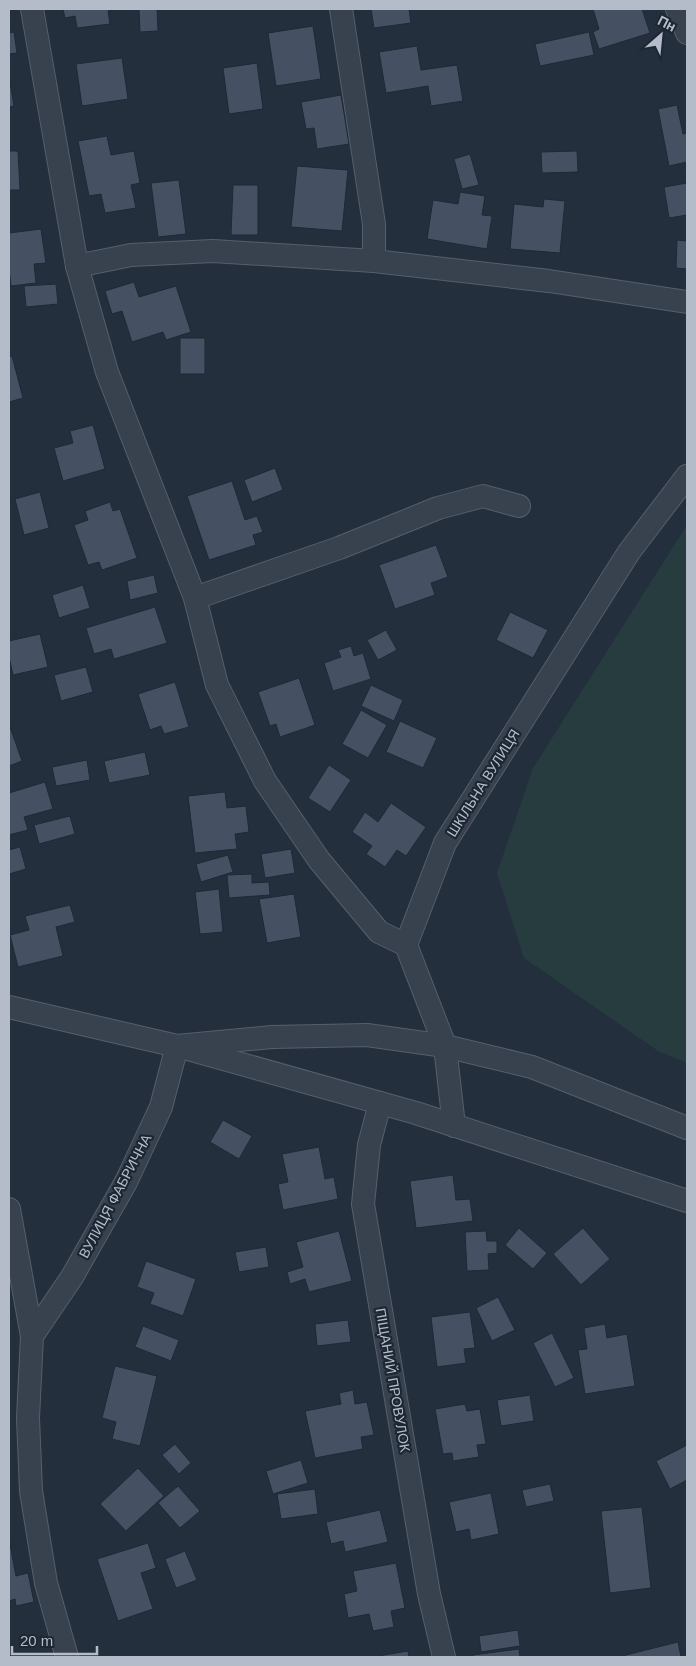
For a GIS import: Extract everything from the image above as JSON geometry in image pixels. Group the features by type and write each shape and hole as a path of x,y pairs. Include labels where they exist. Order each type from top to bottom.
{"street":[{"path":"32,9 77,266 107,372 194,598 217,685 265,781 319,860 379,932 406,945 445,1046 454,1126"},
{"path":"341,9 374,224 374,261"},
{"path":"677,9 687,33"},
{"path":"77,266 131,255 214,251 374,261 559,282 687,302"},
{"name":"ШКІЛЬНА ВУЛИЦЯ","path":"406,945 445,843 629,552 687,476"},
{"path":"194,598 339,548 438,508 483,496 518,506"},
{"path":"9,1007 177,1046 380,1103 687,1201"},
{"path":"177,1046 272,1037 367,1035 445,1046 532,1066 687,1128"},
{"name":"ВУЛИЦЯ ФАБРИЧНА","path":"32,1336 72,1277 126,1182 161,1107 177,1046"},
{"name":"ПІЩАНИЙ ПРОВУЛОК","path":"380,1103 369,1145 363,1204 429,1594 444,1657"},
{"path":"9,1209 32,1336 18,1419 46,1583 67,1657"}],"green space":[{"path":"687,525 687,1063 658,1051 524,958 497,873 533,768"}],"building":[{"path":"63,9 117,9 108,11 110,24 77,28 75,16 65,18"},
{"path":"139,9 157,9 158,31 140,32"},
{"path":"371,9 409,9 411,23 374,28"},
{"path":"593,9 642,9 650,33 599,49 593,32 599,29"},
{"path":"313,26 321,79 276,86 268,33"},
{"path":"14,32 17,53 9,54 9,33"},
{"path":"589,32 594,55 540,66 535,44"},
{"path":"417,46 421,70 457,65 463,101 431,106 428,86 386,93 379,52"},
{"path":"122,58 128,99 82,106 76,64"},
{"path":"257,63 263,109 229,114 223,68"},
{"path":"9,76 14,106 9,107"},
{"path":"341,95 349,144 317,149 314,128 306,129 301,102"},
{"path":"677,105 683,134 687,133 687,162 669,166 658,109"},
{"path":"107,136 111,155 134,151 140,183 131,185 136,208 105,213 101,194 89,196 78,141"},
{"path":"9,151 18,151 20,190 9,190"},
{"path":"577,151 578,172 542,173 541,152"},
{"path":"470,154 479,185 462,189 454,159"},
{"path":"297,166 348,170 342,231 291,227"},
{"path":"179,180 186,234 158,237 151,183"},
{"path":"687,183 687,215 669,218 664,187"},
{"path":"233,185 258,185 258,235 231,235"},
{"path":"460,192 485,196 482,215 492,216 487,249 427,239 433,200 458,204"},
{"path":"544,199 565,201 560,253 510,249 514,204 543,207"},
{"path":"41,229 46,263 34,264 36,283 11,286 9,233"},
{"path":"677,240 687,241 687,269 676,268"},
{"path":"134,282 139,297 176,286 191,332 166,340 163,332 132,342 122,311 112,314 105,291"},
{"path":"56,284 58,304 26,307 24,286"},
{"path":"180,338 205,338 205,374 180,374"},
{"path":"12,356 23,398 9,402 9,357"},
{"path":"93,425 105,469 63,481 54,448 73,443 70,431"},
{"path":"275,468 283,490 252,502 244,480"},
{"path":"232,481 245,520 257,516 263,532 253,535 256,545 209,560 187,496"},
{"path":"40,492 49,528 24,535 15,499"},
{"path":"110,502 113,511 120,509 137,558 102,570 99,562 88,565 74,525 88,520 85,511"},
{"path":"436,545 448,577 431,583 435,595 395,609 379,565"},
{"path":"154,575 158,593 130,600 127,581"},
{"path":"83,585 90,608 59,618 52,595"},
{"path":"155,607 167,643 114,659 111,649 94,654 86,628"},
{"path":"510,612 548,630 533,658 496,640"},
{"path":"386,630 397,650 378,660 367,640"},
{"path":"40,634 48,667 13,675 9,657 9,641"},
{"path":"351,646 354,656 363,653 371,679 333,691 324,663 341,657 338,650"},
{"path":"86,667 93,692 61,701 54,675"},
{"path":"299,678 315,725 280,737 276,724 270,726 258,692"},
{"path":"175,682 189,727 164,734 161,726 150,730 138,694"},
{"path":"371,685 403,700 394,721 361,706"},
{"path":"361,710 387,725 368,758 342,744"},
{"path":"400,721 437,738 423,768 386,752"},
{"path":"9,724 22,761 9,766"},
{"path":"145,752 150,775 109,783 104,761"},
{"path":"87,760 90,780 56,786 52,767"},
{"path":"329,765 351,780 330,812 308,798"},
{"path":"45,782 53,809 24,817 28,830 9,835 9,793"},
{"path":"225,792 227,808 246,806 249,832 235,834 237,849 195,853 188,796"},
{"path":"391,803 426,827 406,856 397,850 385,867 366,854 372,846 352,832 365,812 378,822"},
{"path":"70,816 75,834 39,844 34,825"},
{"path":"20,847 26,869 9,874 9,850"},
{"path":"291,849 295,873 265,878 261,854"},
{"path":"228,855 233,872 201,882 196,864"},
{"path":"252,874 252,883 269,882 270,895 229,898 227,875"},
{"path":"219,889 223,932 200,934 195,892"},
{"path":"294,894 301,937 267,943 259,899"},
{"path":"70,905 75,922 56,927 63,956 18,967 10,935 29,930 25,916"},
{"path":"223,1120 252,1136 239,1159 210,1142"},
{"path":"319,1147 325,1179 334,1177 338,1199 283,1210 278,1184 288,1182 282,1154"},
{"path":"453,1175 456,1200 470,1199 473,1221 416,1228 410,1181"},
{"path":"519,1228 547,1253 533,1269 505,1245"},
{"path":"583,1228 610,1259 581,1285 553,1254"},
{"path":"339,1231 352,1281 309,1292 305,1279 290,1284 287,1272 303,1267 296,1242"},
{"path":"486,1231 487,1241 497,1241 497,1253 488,1254 489,1270 467,1271 465,1232"},
{"path":"266,1247 269,1267 239,1272 235,1252"},
{"path":"146,1261 196,1279 183,1316 150,1304 154,1293 137,1287"},
{"path":"498,1297 515,1330 492,1341 476,1308"},
{"path":"470,1312 475,1348 464,1349 466,1363 437,1367 431,1317"},
{"path":"348,1320 351,1342 317,1346 315,1324"},
{"path":"605,1324 607,1338 627,1334 635,1386 585,1394 578,1350 587,1349 584,1328"},
{"path":"143,1326 179,1340 171,1361 135,1347"},
{"path":"552,1333 574,1378 555,1387 533,1343"},
{"path":"115,1366 157,1376 140,1446 112,1439 116,1422 102,1418"},
{"path":"353,1390 355,1404 367,1402 374,1435 361,1437 363,1449 315,1458 305,1411 341,1404 339,1393"},
{"path":"530,1395 534,1421 501,1426 497,1400"},
{"path":"465,1404 467,1411 480,1409 486,1444 477,1445 479,1457 453,1461 452,1453 443,1454 435,1409"},
{"path":"175,1444 191,1463 179,1474 162,1455"},
{"path":"687,1445 687,1480 670,1489 656,1461"},
{"path":"301,1460 308,1483 273,1494 266,1471"},
{"path":"138,1468 164,1496 126,1531 100,1504"},
{"path":"550,1484 554,1501 526,1507 522,1490"},
{"path":"178,1486 200,1511 180,1528 158,1503"},
{"path":"315,1489 318,1514 281,1519 277,1494"},
{"path":"491,1493 499,1534 471,1540 469,1529 456,1532 449,1502"},
{"path":"642,1507 651,1588 610,1593 601,1511"},
{"path":"380,1510 388,1542 345,1552 343,1541 331,1544 326,1522"},
{"path":"9,1539 16,1576 28,1573 34,1602 16,1606 15,1599 9,1601"},
{"path":"148,1543 156,1568 141,1573 153,1609 118,1621 97,1559"},
{"path":"185,1551 197,1580 176,1588 165,1559"},
{"path":"396,1563 405,1608 391,1611 394,1627 373,1631 369,1614 348,1618 344,1594 357,1591 353,1571"},
{"path":"518,1630 520,1646 481,1652 479,1636"},
{"path":"678,1642 681,1657 618,1657"},
{"path":"519,1649 520,1657 473,1657 473,1655"},
{"path":"408,1651 409,1657 372,1657"}]}
